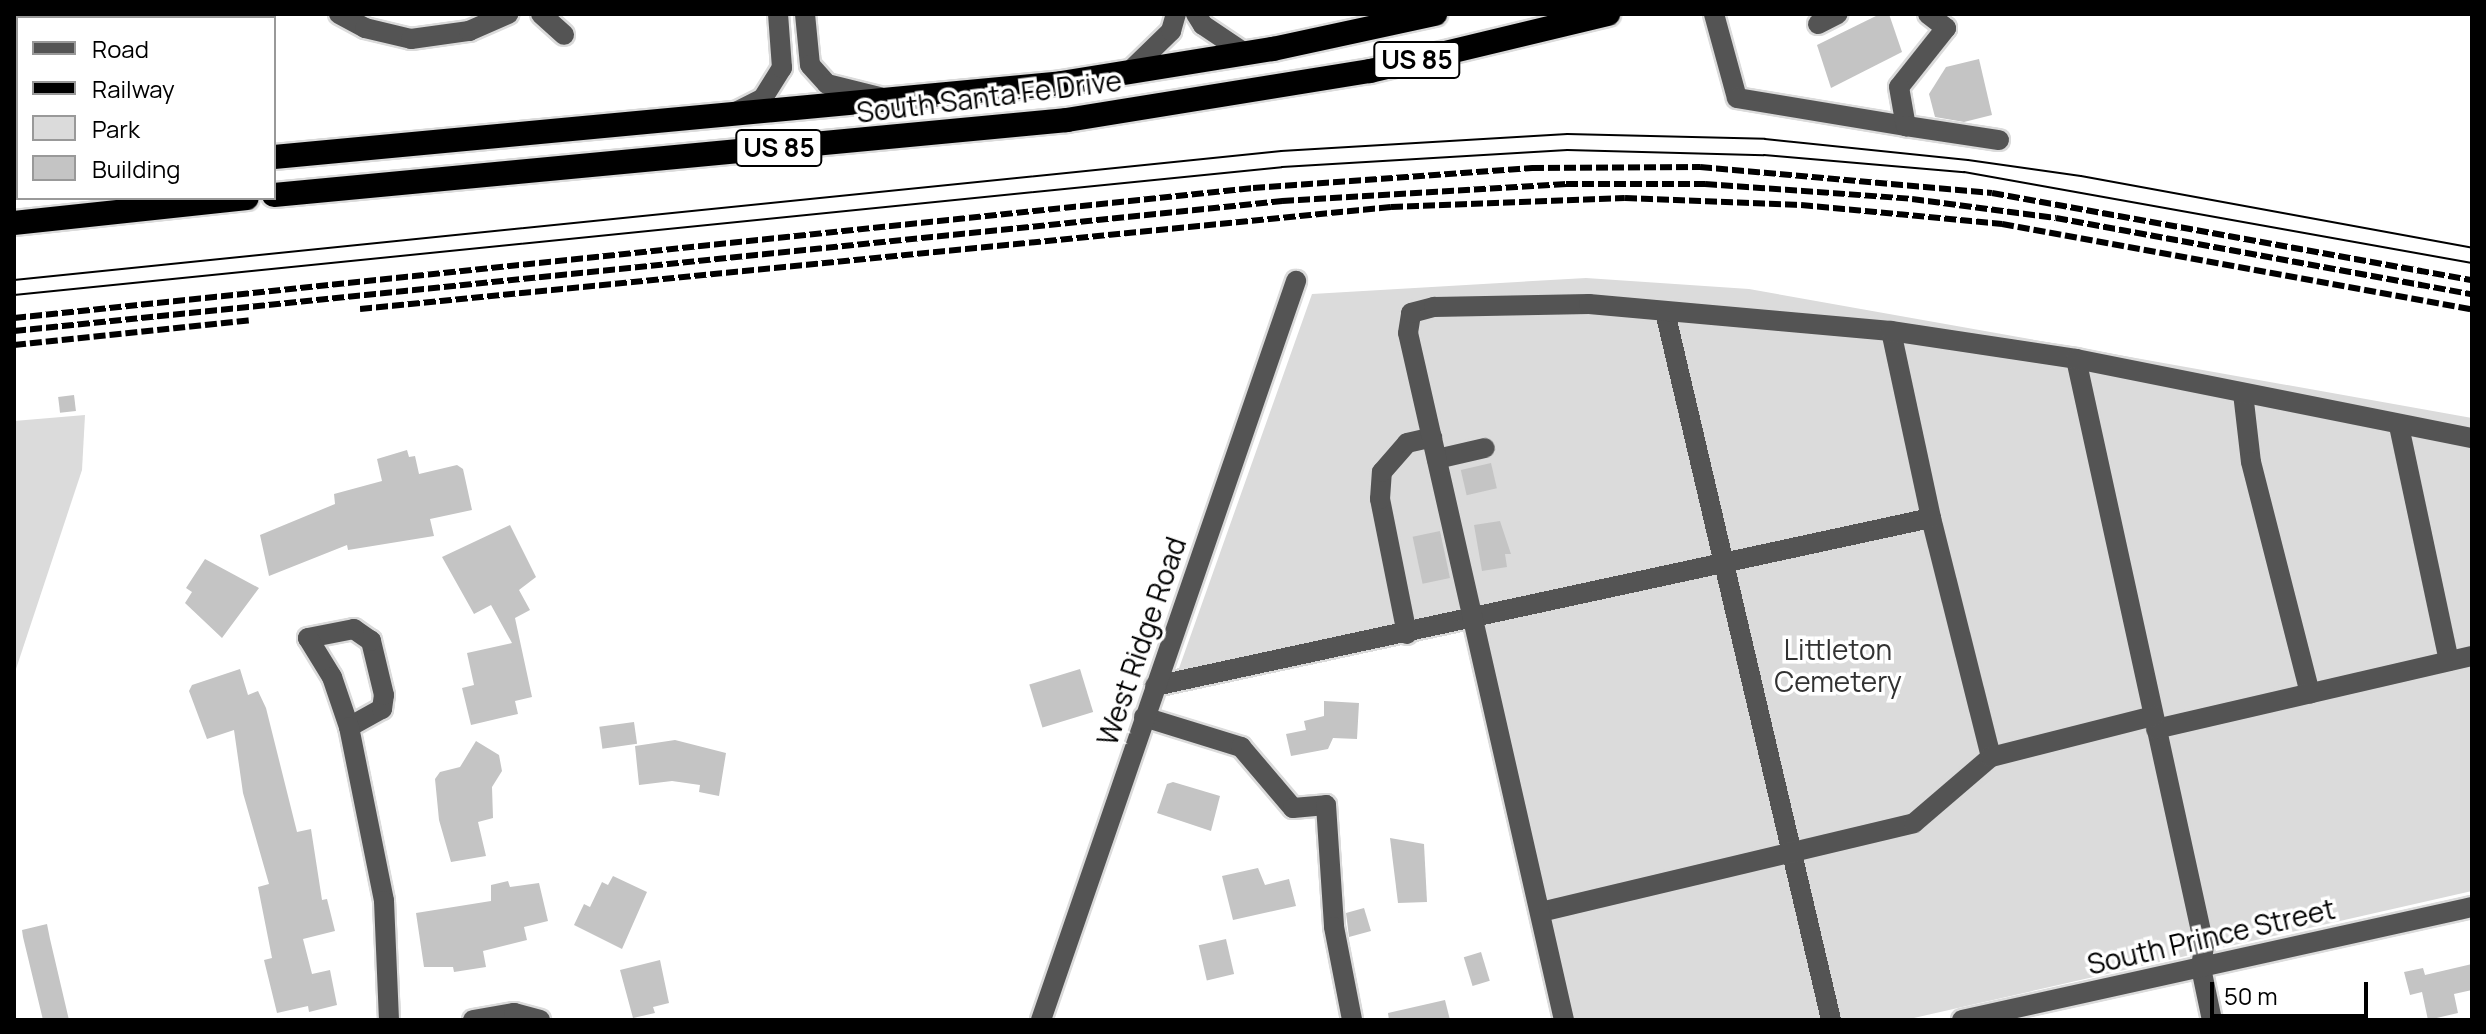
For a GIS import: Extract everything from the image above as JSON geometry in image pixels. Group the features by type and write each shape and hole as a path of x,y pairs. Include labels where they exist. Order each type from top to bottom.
{"highway":[{"name":"South Santa Fe Drive","path":"276,195 1067,120 1370,71 1608,14"},
{"name":"South Santa Fe Drive","path":"276,157 896,101 1246,54 1422,15"},
{"path":"14,223 228,200"}],"street":[{"path":"339,14 365,28 411,39 469,31 508,14"},
{"path":"541,14 564,35"},
{"path":"731,115 763,98 782,68 778,14"},
{"path":"805,14 810,65 827,84 896,101"},
{"path":"1129,72 1171,31 1176,14"},
{"path":"1196,14 1203,25 1246,54"},
{"path":"1714,14 1737,98 1999,140"},
{"path":"1818,24 1838,14"},
{"path":"1906,126 1899,87 1946,28 1928,14"},
{"name":"West Ridge Road","path":"1041,1020 1296,281"},
{"path":"1564,1020 1408,333 1411,313 1434,307 1589,304 1891,331 2076,359 2399,426 2472,438"},
{"path":"1665,312 1788,853 1831,1020"},
{"path":"1891,331 1931,518 1991,757"},
{"path":"2076,359 2204,945 2201,968 2212,1020"},
{"path":"2243,393 2251,462 2310,694"},
{"path":"2399,426 2449,661"},
{"path":"1407,634 1380,499 1382,472 1407,443 1432,437"},
{"path":"1437,459 1485,448"},
{"path":"1155,686 1475,620 1931,518"},
{"path":"349,727 382,709 384,695 371,641 354,629 308,638 332,677 349,727 384,901 389,1020"},
{"path":"1541,912 1914,823 1991,757 2310,694 2472,656"},
{"path":"1144,717 1241,747 1293,808 1326,805 1334,927 1352,1020"},
{"name":"South Prince Street","path":"1962,1020 2472,907"},
{"path":"473,1020 514,1013 540,1020"}],"green space":[{"name":"Littleton Cemetery","path":"1586,278 1749,289 2472,418 2472,891 1905,1020 1555,1020 1463,629 1172,688 1312,294"},
{"path":"85,415 82,470 14,675 14,421"}],"building":[{"path":"1880,14 1889,14 1902,52 1831,88 1817,45"},
{"path":"1979,59 1992,115 1964,122 1935,117 1929,94 1946,67"},
{"path":"74,395 76,411 60,413 58,397"},
{"path":"407,450 409,457 415,456 419,474 457,465 463,469 472,510 430,519 434,536 348,550 347,545 269,576 260,535 335,504 334,494 382,481 377,459"},
{"path":"1491,463 1497,488 1467,495 1461,470"},
{"path":"1500,521 1511,554 1505,554 1507,567 1482,571 1474,525"},
{"path":"510,525 536,577 519,590 530,610 515,618 532,697 515,701 518,714 471,725 462,688 474,685 467,653 512,643 491,605 474,614 442,557"},
{"path":"1440,531 1450,578 1423,584 1413,537"},
{"path":"205,559 259,588 222,638 185,603 192,592 186,588"},
{"path":"240,669 248,695 258,691 266,708 297,832 311,829 322,900 327,899 335,931 303,939 312,974 330,970 337,1005 309,1012 308,1006 277,1013 264,960 272,958 258,887 269,884 243,793 234,730 207,739 189,691 192,685"},
{"path":"1080,669 1093,712 1042,728 1029,684"},
{"path":"1324,701 1359,703 1357,739 1333,738 1328,749 1291,756 1286,734 1306,730 1304,721 1324,716"},
{"path":"634,722 637,744 602,749 599,727"},
{"path":"675,740 726,753 719,796 699,792 700,785 672,781 639,785 635,746"},
{"path":"476,741 499,755 502,771 492,787 493,818 478,822 486,856 451,862 439,820 435,779 440,772 460,767"},
{"path":"1173,782 1220,796 1211,831 1157,813 1167,784"},
{"path":"1390,838 1424,844 1427,902 1398,903"},
{"path":"1258,868 1265,885 1289,879 1296,906 1233,920 1222,876"},
{"path":"613,876 647,892 622,949 574,925 584,904 590,907 602,882 608,885"},
{"path":"508,881 510,887 539,883 548,921 524,927 527,940 483,951 486,967 454,972 453,967 424,967 416,913 491,901 491,885"},
{"path":"1364,908 1371,931 1349,937 1346,913"},
{"path":"47,924 69,1020 43,1020 23,937 22,930"},
{"path":"1226,939 1234,974 1207,980 1199,945"},
{"path":"1481,952 1490,981 1473,986 1464,957"},
{"path":"660,960 669,1003 653,1007 655,1013 633,1018 620,970"},
{"path":"2472,964 2472,990 2454,994 2458,1013 2428,1020 2422,992 2410,995 2404,972 2423,968 2425,975"},
{"path":"1445,1000 1450,1020 1389,1020 1388,1013"}],"tram line":[{"path":"14,280 1281,151 1567,134 1765,139 1968,160 2081,176 2472,248"},
{"path":"14,295 1282,167 1567,150 1764,155 1964,172 2472,263"}],"railway":[{"path":"14,318 1253,188 1532,168 1700,167 1992,193 2472,280"},
{"path":"14,331 1282,201 1566,184 1705,184 1912,199 2056,218 2472,294"},
{"path":"360,309 1391,207 1625,198 1801,205 2002,224 2472,309"},
{"path":"14,345 253,320"}]}
